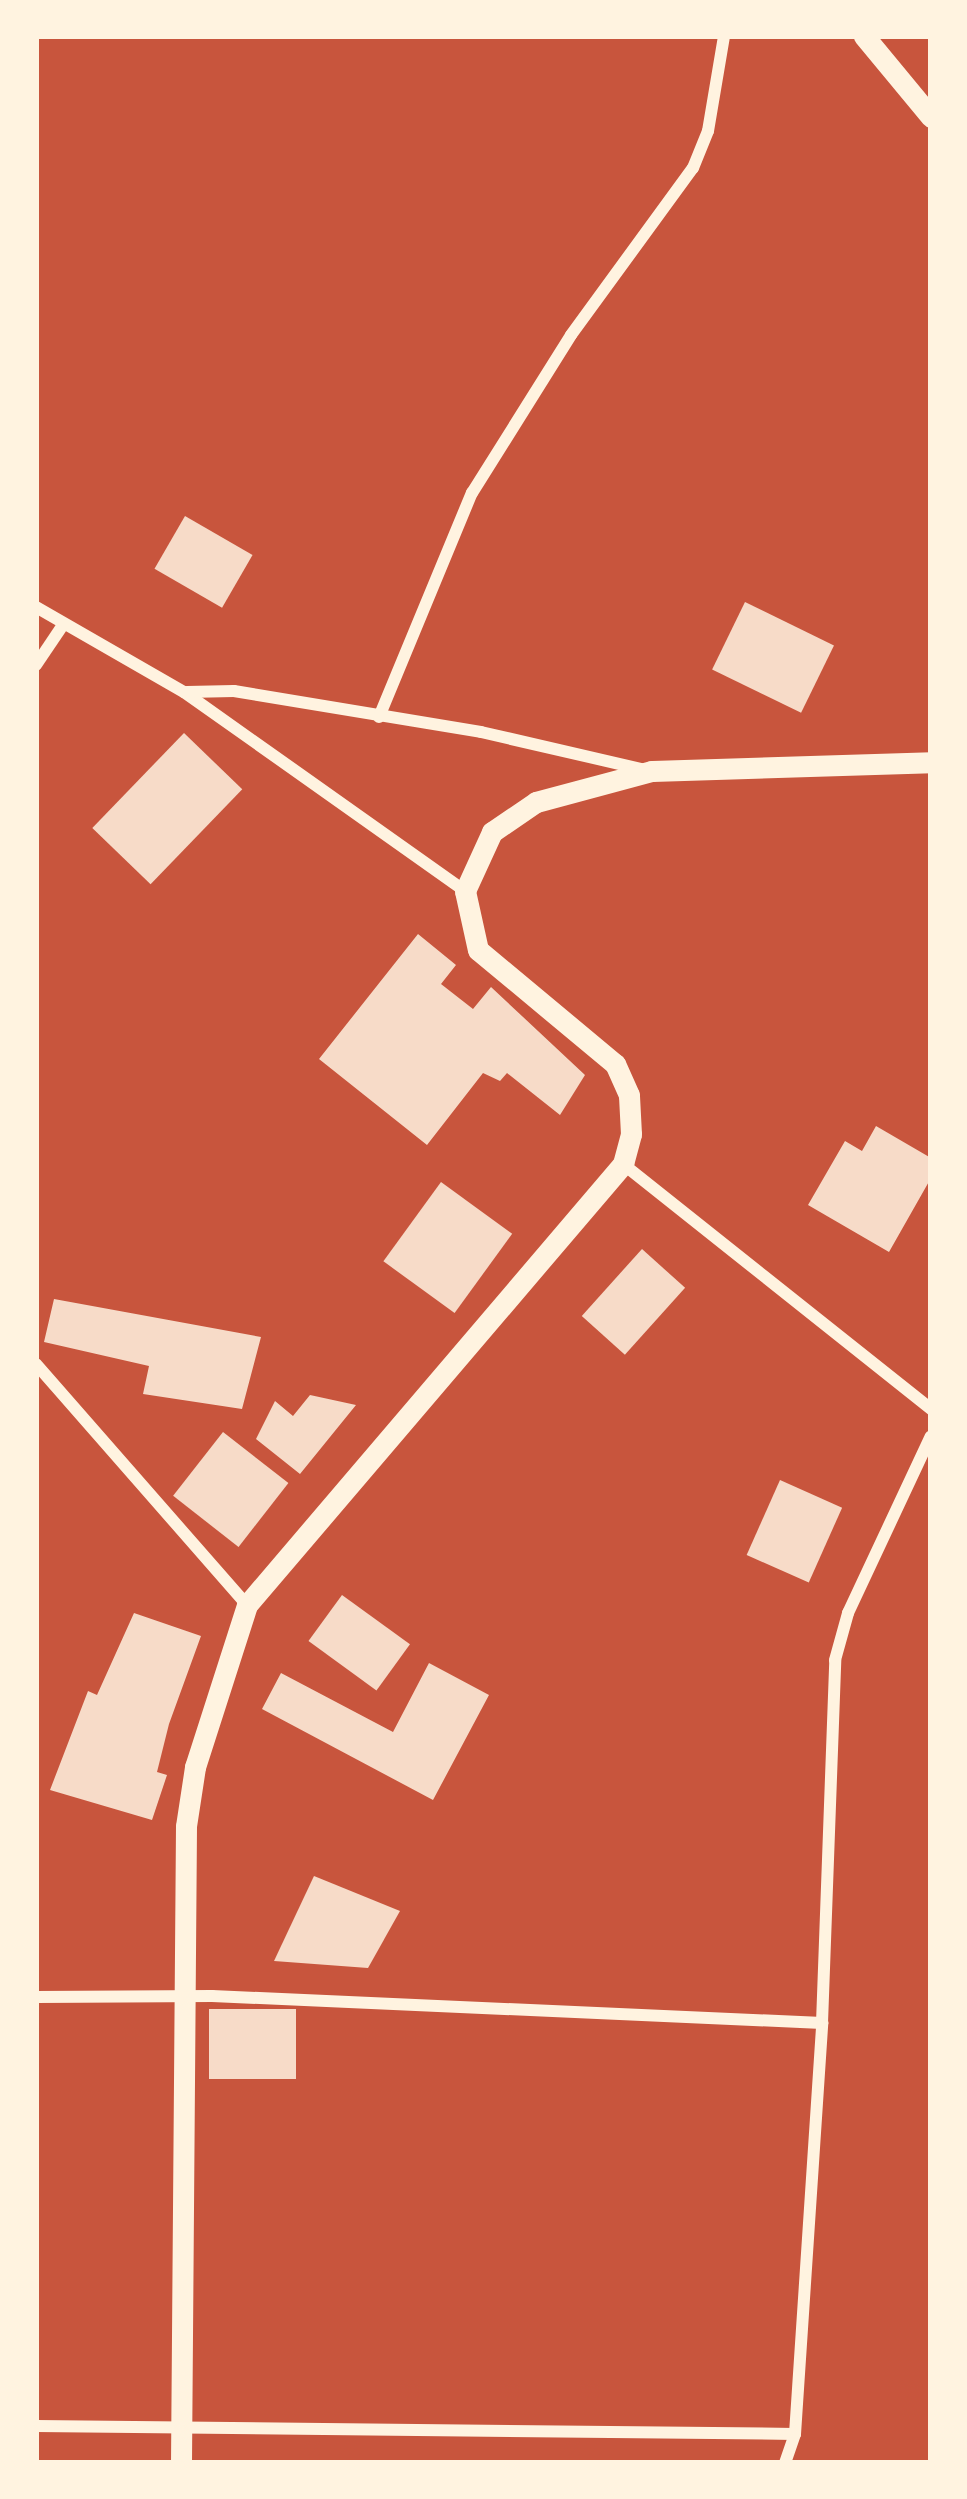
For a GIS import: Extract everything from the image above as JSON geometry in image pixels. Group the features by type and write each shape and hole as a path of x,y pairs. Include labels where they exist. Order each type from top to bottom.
{"street":[{"path":"380,717 472,493 571,335 693,168 708,131 724,36"},
{"path":"864,36 931,117"},
{"path":"36,607 184,692 465,891"},
{"path":"36,665 63,625"},
{"path":"184,692 235,691 652,771"},
{"path":"181,2463 180,1995 195,1767 247,1605 623,1164 629,1095 614,1064 478,950 465,891 492,832 536,802 652,771 931,762"},
{"path":"623,1164 931,1408"},
{"path":"36,1364 247,1605"},
{"path":"785,2463 795,2434 822,2023 835,1660 848,1613 931,1436"},
{"path":"36,1997 180,1995 822,2023"},
{"path":"36,2426 795,2434"}],"building":[{"path":"185,516 253,555 222,608 154,569"},
{"path":"745,602 834,645 801,713 712,669"},
{"path":"184,733 242,789 151,884 92,828"},
{"path":"418,934 456,965 441,984 473,1009 491,987 585,1075 560,1115 507,1073 500,1081 483,1073 427,1145 319,1059"},
{"path":"876,1126 931,1158 931,1178 889,1252 808,1205 845,1141 862,1151"},
{"path":"441,1182 512,1234 455,1313 383,1261"},
{"path":"642,1249 685,1288 625,1355 582,1316"},
{"path":"54,1299 261,1337 242,1409 143,1394 149,1366 44,1342"},
{"path":"310,1395 356,1405 300,1474 256,1439 275,1401 293,1416"},
{"path":"223,1432 288,1483 239,1547 173,1496"},
{"path":"780,1480 842,1508 809,1583 747,1555"},
{"path":"342,1595 410,1644 376,1690 308,1641"},
{"path":"134,1613 201,1636 169,1724 157,1772 167,1775 152,1820 50,1790 88,1691 97,1695"},
{"path":"429,1663 489,1695 433,1800 262,1709 281,1673 393,1732"},
{"path":"314,1876 400,1911 368,1968 274,1961"},
{"path":"209,2009 296,2009 296,2079 209,2079"}]}
